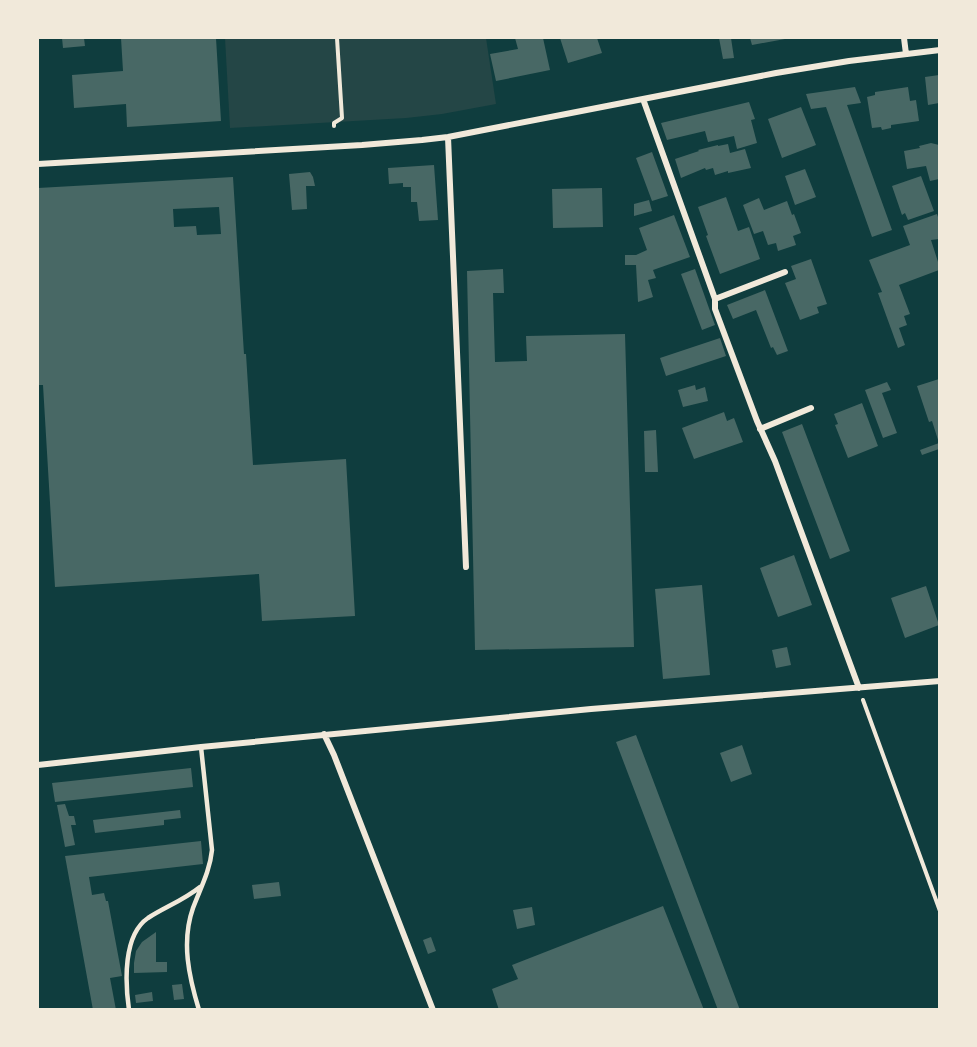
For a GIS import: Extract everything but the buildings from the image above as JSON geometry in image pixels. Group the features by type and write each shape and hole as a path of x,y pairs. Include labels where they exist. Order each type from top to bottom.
{"street":[{"path":"904,38 906,54"},
{"path":"38,164 362,145 447,136 776,73 939,50"},
{"path":"643,99 760,429 775,461 859,688"},
{"path":"447,136 466,567"},
{"path":"715,299 785,272"},
{"path":"760,429 811,408"},
{"path":"38,765 324,734 591,709 939,681"},
{"path":"324,734 433,1010"}],"lane":[{"path":"199,1010 190,980 187,942 190,918 210,867 212,850 201,747"},
{"path":"129,1010 126,987 130,946 136,930 147,919 191,894 202,885"}],"path":[{"path":"334,126 334,123 342,118 337,38"},
{"path":"859,688 939,911"}],"shaded area":[{"path":"225,38 486,38 496,104 406,118 230,128"}]}
